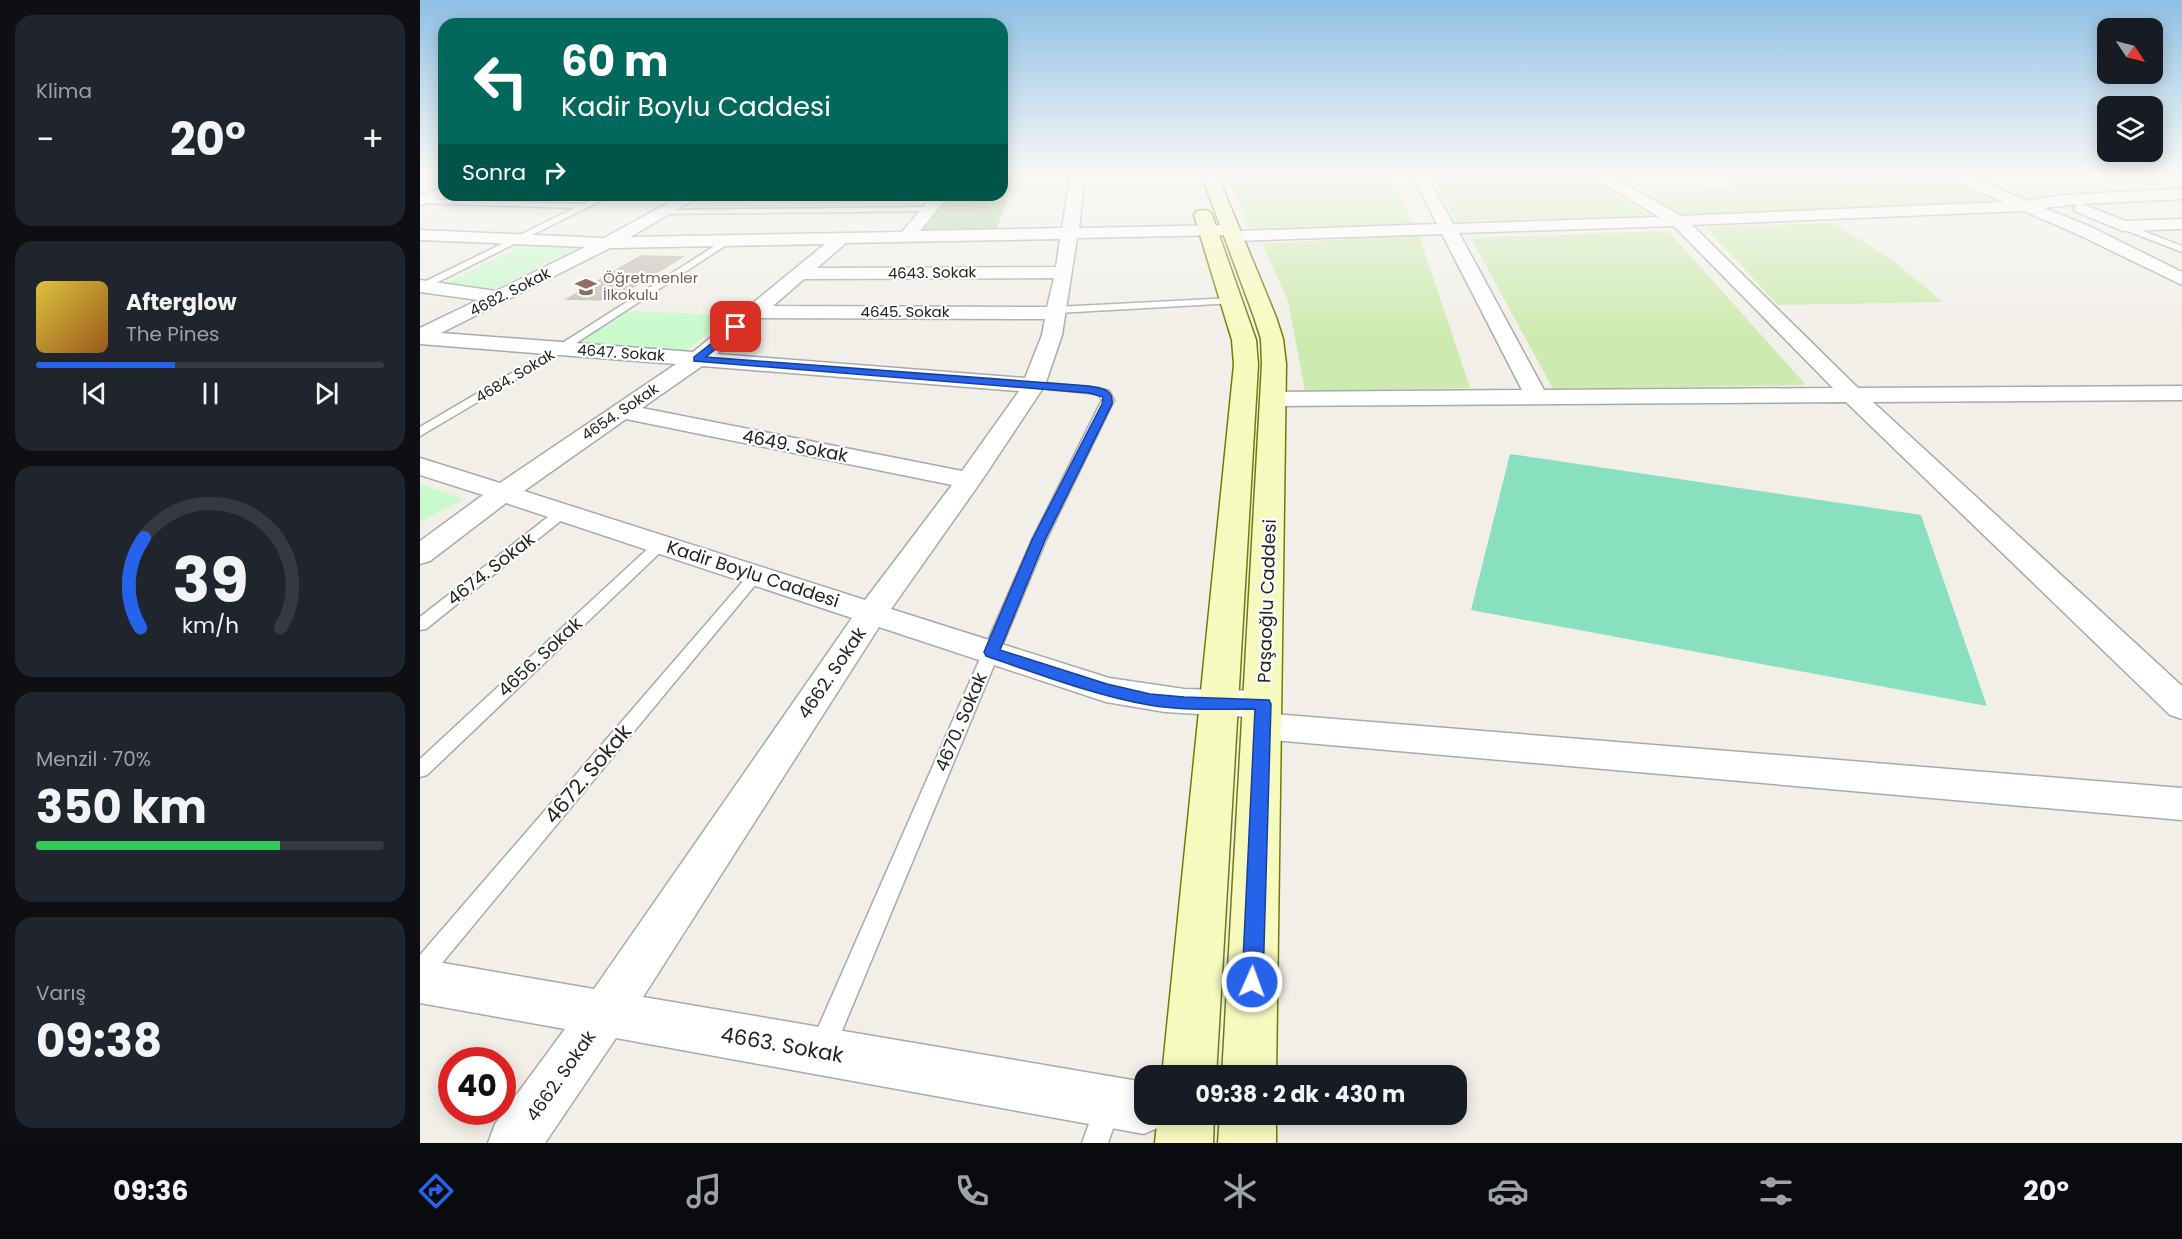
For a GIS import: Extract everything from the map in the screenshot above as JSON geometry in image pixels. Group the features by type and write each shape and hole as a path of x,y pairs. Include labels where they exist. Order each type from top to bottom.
{"street":[{"name":"4682. Sokak","path":"420,337 635,227"},
{"path":"907,236 914,227"},
{"name":"4662. Sokak","path":"514,1143 605,1014 872,613 969,480 1034,385 1052,335 1071,227"},
{"name":"Paşaoğlu Caddesi","path":"1221,227 1272,339 1274,399 1249,1065"},
{"name":"Paşaoğlu Caddesi","path":"1166,1065 1219,704 1246,365 1244,340 1232,301 1223,227"},
{"path":"420,235 606,243 1070,232 1224,232 1467,227"},
{"path":"1685,227 1852,395 2182,706"},
{"path":"2080,227 2182,279"},
{"path":"1448,228 1537,398"},
{"name":"4654. Sokak","path":"420,555 503,493 697,359 842,238"},
{"name":"4643. Sokak","path":"799,274 1064,272"},
{"path":"422,286 500,297"},
{"name":"4645. Sokak","path":"754,312 1056,311"},
{"name":"4647. Sokak","path":"420,337 1034,385"},
{"path":"1274,399 2182,393"},
{"name":"4649. Sokak","path":"621,411 969,480"},
{"name":"Kadir Boylu Caddesi","path":"420,466 991,652 1117,692 1150,699 1219,704 1263,715 2182,804"},
{"name":"4663. Sokak","path":"420,981 1134,1110"},
{"path":"1246,1143 1247,1125"}],"lane":[{"path":"422,286 543,227"},
{"path":"2126,227 2182,249"},
{"name":"4684. Sokak","path":"420,432 560,348 730,240"},
{"name":"4645. Sokak","path":"1056,311 1232,301"},
{"name":"4647. Sokak","path":"1034,385 1099,391 1108,396"},
{"name":"4670. Sokak","path":"820,1052 1039,540 1107,404 1108,396"},
{"name":"4674. Sokak","path":"420,625 563,512"},
{"name":"4656. Sokak","path":"420,770 661,544"},
{"name":"4672. Sokak","path":"420,972 756,576"}],"green space":[{"path":"921,227 998,227 996,232 916,233"},
{"path":"1706,227 1841,227 1896,263 1943,302 1778,305"},
{"path":"1668,231 1806,385 1553,389 1471,238"},
{"path":"1419,235 1470,388 1305,391 1288,300 1262,244"},
{"path":"522,246 577,248 489,291 445,284"},
{"path":"627,311 725,315 727,318 683,353 576,345"},
{"path":"1510,454 1921,515 1987,706 1471,610"},
{"path":"420,484 464,499 420,522"}],"building":[{"path":"641,256 682,257 612,300 567,299"}],"place":[{"name":"Öğretmenler İlkokulu","path":"586,287"}],"route":[{"path":"736,327 697,359 1089,389 1108,396 1107,404 1039,540 991,652 1106,690 1150,699 1184,703 1263,704 1252,982"}]}
